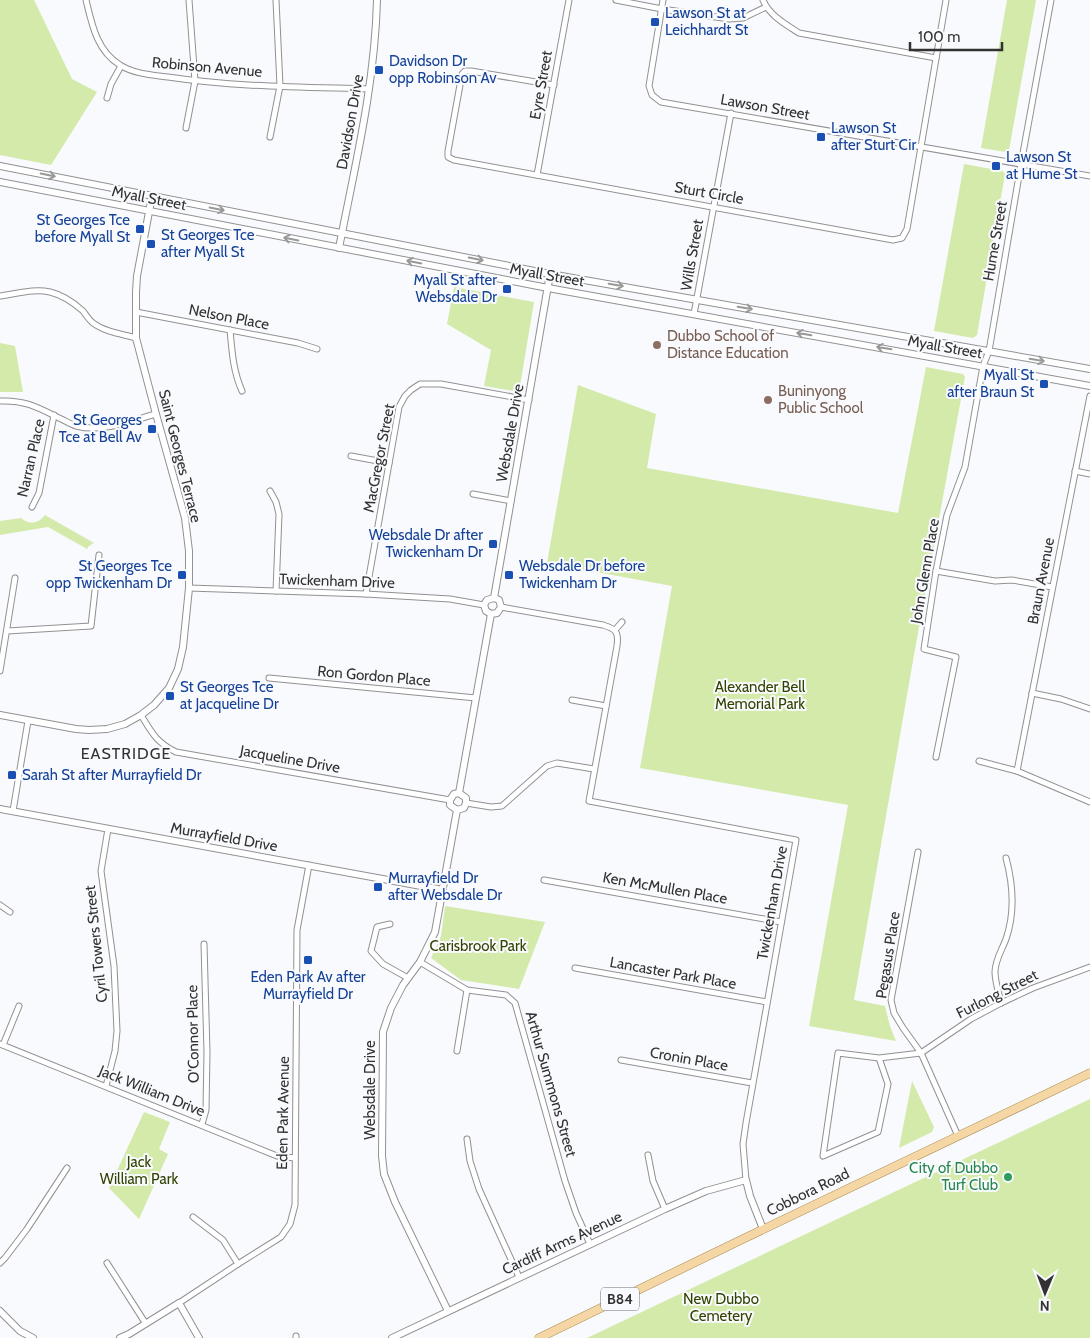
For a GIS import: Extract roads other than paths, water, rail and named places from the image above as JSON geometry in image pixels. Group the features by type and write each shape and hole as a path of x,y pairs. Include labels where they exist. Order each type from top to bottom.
{"main road":[{"name":"Cobbora Road","path":"539,1338 1090,1073"}],"street":[{"name":"Robinson Avenue","path":"86,0 93,29 104,49 121,66 142,73 195,81 369,90"},
{"path":"186,128 195,81 189,0"},
{"path":"270,137 280,86 276,0"},
{"name":"Davidson Drive","path":"339,248 369,90 374,51 377,0"},
{"name":"Eyre Street","path":"537,175 569,0"},
{"path":"616,0 729,19 743,18 766,7"},
{"name":"Lawson Street","path":"664,0 649,86 652,95 661,102 1090,176"},
{"path":"763,0 766,7 782,22 799,32 936,58"},
{"name":"Sturt Circle","path":"554,85 471,70 465,71 462,74 448,157 454,160 893,240 902,238 907,229 946,0"},
{"name":"Hume Street","path":"983,366 989,352 1051,0"},
{"path":"107,98 111,84 121,66"},
{"name":"Wills Street","path":"694,314 731,113"},
{"name":"Myall Street","path":"0,166 550,274 1090,369"},
{"name":"Myall Street","path":"0,182 548,288 1090,386"},
{"name":"Saint Georges Terrace","path":"0,716 89,730 125,724 154,705 168,688 178,669 184,647 189,588 189,551 185,518 136,338 137,276 152,196"},
{"name":"Websdale Drive","path":"494,598 550,274"},
{"path":"0,296 35,291 51,292 64,296 101,328 136,338"},
{"name":"Nelson Place","path":"136,312 298,343 317,349"},
{"path":"230,330 237,380 242,391"},
{"name":"John Glenn Place","path":"936,757 956,657 924,649 947,515 965,467 983,366"},
{"name":"MacGregor Street","path":"366,594 399,407 405,396 420,384 441,384 529,400"},
{"name":"Braun Avenue","path":"1017,771 1090,396"},
{"path":"0,401 14,401 34,405 75,426 94,428 113,426 156,414"},
{"name":"Narran Place","path":"32,507 39,493 54,415"},
{"path":"351,456 389,463"},
{"path":"1075,471 1090,474"},
{"path":"270,491 276,502 279,514 276,591"},
{"path":"473,494 511,501"},
{"path":"7,631 90,626 98,556"},
{"path":"936,571 994,581 1012,580 1052,586"},
{"path":"0,671 15,578"},
{"name":"Twickenham Drive","path":"189,588 366,594 450,599 484,605"},
{"path":"494,598 500,602 501,607 497,613 491,614 486,612 484,605 487,600 494,598"},
{"path":"501,607 603,626 615,630 622,622"},
{"path":"459,793 491,614"},
{"name":"Twickenham Drive","path":"615,630 618,639 588,801 796,840 752,1083 743,1144 746,1180 763,1229"},
{"name":"Ron Gordon Place","path":"269,678 476,698"},
{"path":"1032,694 1061,699 1090,709"},
{"path":"572,700 606,706"},
{"name":"Jacqueline Drive","path":"141,715 157,740 176,752 450,800"},
{"path":"13,811 28,721"},
{"path":"980,761 1017,771 1090,802"},
{"path":"466,804 491,807 502,806 547,766 557,763 594,769"},
{"path":"459,793 464,796 466,804 464,808 457,810 450,805 450,800 454,794 459,793"},
{"name":"Murrayfield Drive","path":"0,809 443,890"},
{"name":"Websdale Drive","path":"448,1311 395,1202 384,1174 382,1156 383,1032 391,1008 408,978 420,962 435,932 457,810"},
{"name":"Cyril Towers Street","path":"106,1086 115,1051 117,1031 114,966 101,872 108,829"},
{"name":"Pegasus Place","path":"918,852 891,1000 894,1013 902,1028 921,1053 958,1136"},
{"path":"1001,1003 995,973 1011,914 1012,892 1006,858"},
{"name":"Eden Park Avenue","path":"179,1303 281,1237 290,1224 295,1205 297,930 309,865"},
{"name":"Ken McMullen Place","path":"544,880 781,922"},
{"path":"0,905 10,912"},
{"path":"390,924 377,927 371,951 383,964 408,978"},
{"name":"O'Connor Place","path":"202,1124 206,1110 207,1052 204,944"},
{"name":"Arthur Summons Street","path":"420,962 467,990 506,995 515,1003 565,1181 576,1213 590,1244"},
{"name":"Furlong Street","path":"921,1053 971,1019 1001,1003 1033,988 1090,967"},
{"name":"Lancaster Park Place","path":"575,968 767,1002"},
{"path":"457,1051 467,990"},
{"path":"1,1044 19,1006"},
{"name":"Jack William Drive","path":"1,1044 277,1156 295,1158"},
{"path":"879,1058 888,1084 878,1132 823,1156 838,1053 879,1058 921,1053"},
{"name":"Cronin Place","path":"621,1060 752,1083"},
{"path":"467,1138 470,1160 479,1189 518,1278"},
{"path":"648,1155 653,1181 665,1209"},
{"path":"0,1263 27,1229 67,1168"},
{"name":"Cardiff Arms Avenue","path":"392,1338 665,1209 706,1192 746,1180"},
{"path":"193,1218 223,1240 238,1264"},
{"path":"108,1263 146,1324"},
{"path":"120,1338 179,1303 199,1338"},
{"path":"1,1315 20,1331 33,1338"}],"place":[{"name":"Lawson St at Leichhardt St","path":"655,22"},
{"name":"Davidson Dr opp Robinson Av","path":"379,70"},
{"name":"Lawson St after Sturt Cir","path":"821,137"},
{"name":"Lawson St at Hume St","path":"996,166"},
{"name":"St Georges Tce before Myall St","path":"140,229"},
{"name":"St Georges Tce after Myall St","path":"151,244"},
{"name":"Myall St after Websdale Dr","path":"507,289"},
{"name":"Dubbo School of Distance Education","path":"657,345"},
{"name":"Myall St after Braun St","path":"1044,384"},
{"name":"Buninyong Public School","path":"768,400"},
{"name":"St Georges Tce at Bell Av","path":"152,429"},
{"name":"Websdale Dr after Twickenham Dr","path":"493,544"},
{"name":"St Georges Tce opp Twickenham Dr","path":"182,575"},
{"name":"Websdale Dr before Twickenham Dr","path":"509,575"},
{"name":"St Georges Tce at Jacqueline Dr","path":"170,696"},
{"name":"Sarah St after Murrayfield Dr","path":"12,775"},
{"name":"Murrayfield Dr after Websdale Dr","path":"378,887"},
{"name":"Eden Park Av after Murrayfield Dr","path":"308,960"},
{"name":"City of Dubbo Turf Club","path":"1008,1177"}],"district":[{"name":"EASTRIDGE","path":"126,753"}],"park label":[{"name":"Alexander Bell Memorial Park","path":"760,696"},
{"name":"Carisbrook Park","path":"478,946"},
{"name":"Jack William Park","path":"139,1170"},
{"name":"New Dubbo Cemetery","path":"721,1308"}]}
